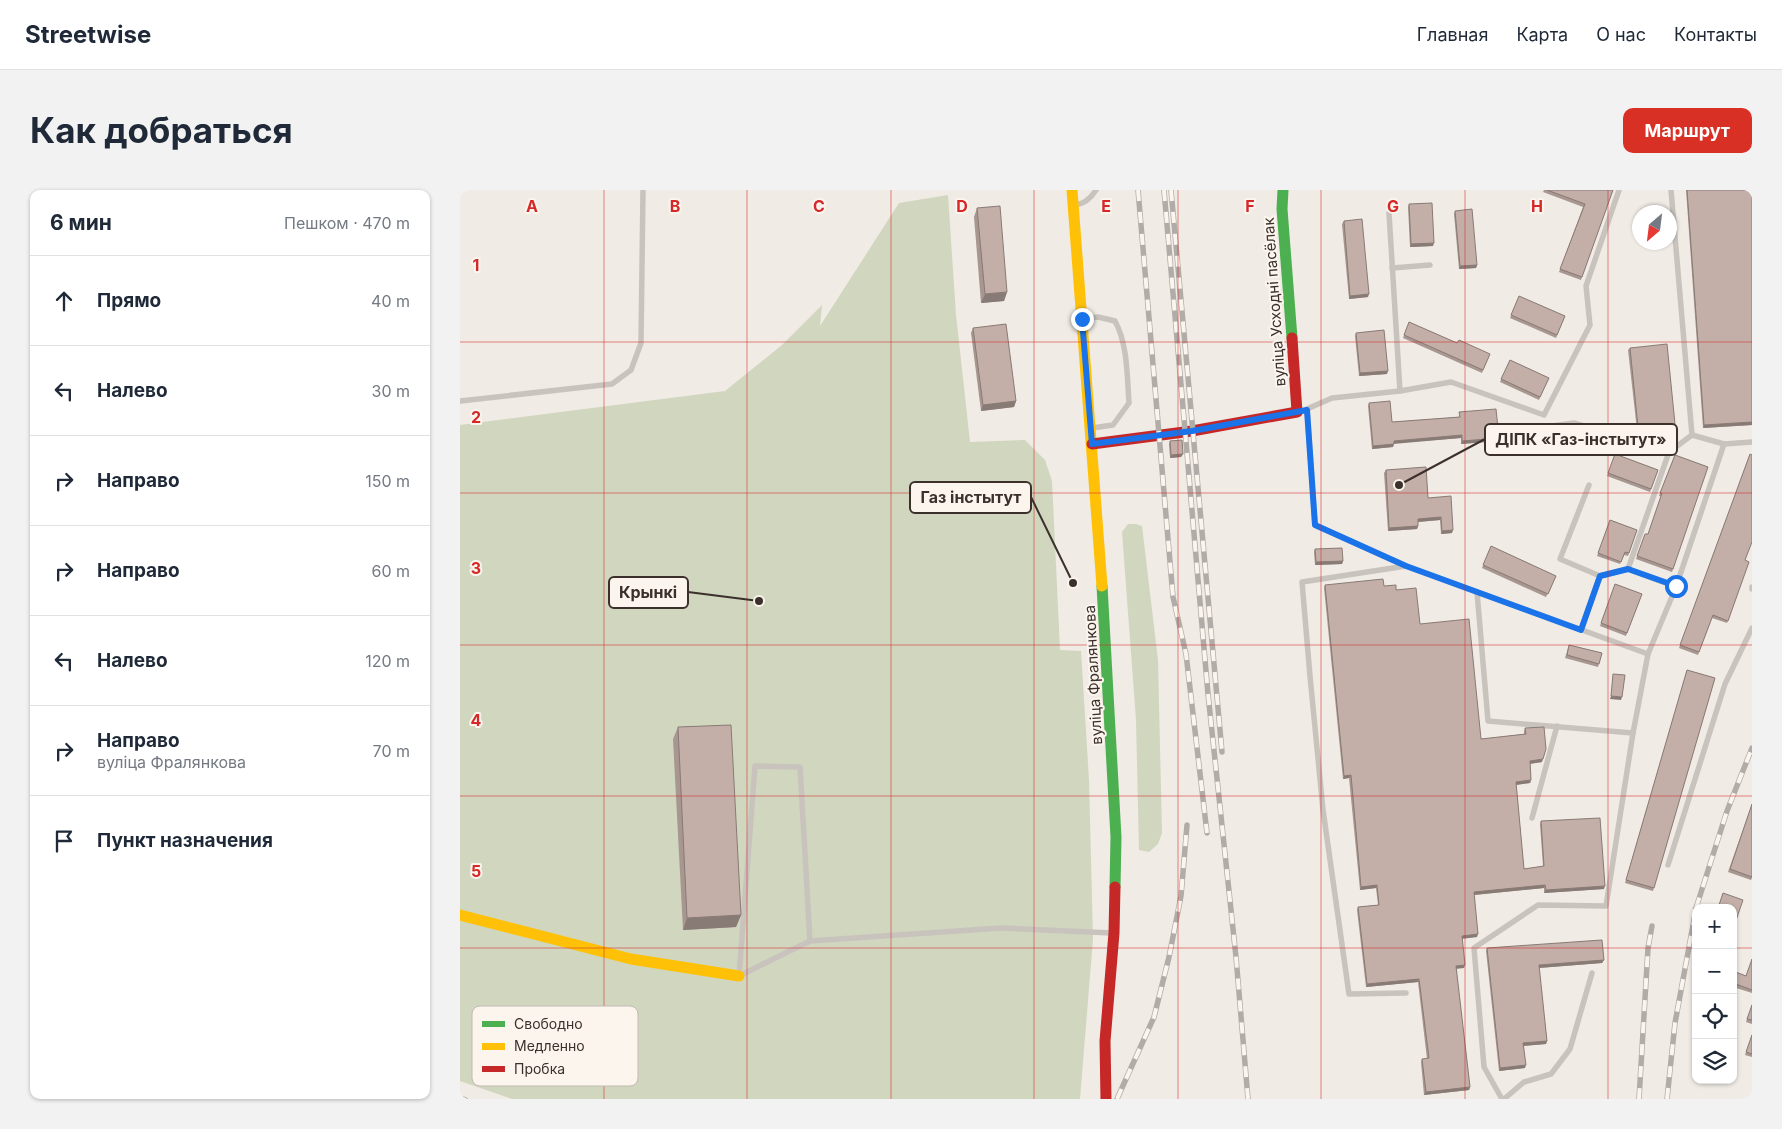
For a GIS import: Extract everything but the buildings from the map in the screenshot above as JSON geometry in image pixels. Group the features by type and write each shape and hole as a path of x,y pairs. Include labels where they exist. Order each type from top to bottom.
{"main road":[{"name":"вуліца Фралянкова","path":"1072,190 1102,577 1116,837 1114,933 1105,1041 1106,1099"},
{"name":"вуліца Усходні пасёлак","path":"1283,190 1282,209 1302,411"},
{"path":"1092,444 1192,431 1302,411"},
{"path":"460,915 631,959 739,976"}],"lane":[{"path":"460,401 612,384 631,370 641,344 643,190"},
{"path":"1073,206 1082,204 1096,190"},
{"path":"1619,190 1586,286 1590,325 1544,415 1451,382 1400,391 1332,398 1302,411 1315,525 1406,566 1648,654"},
{"path":"1671,190 1692,435"},
{"path":"1389,213 1400,391"},
{"path":"1392,268 1430,266"},
{"path":"1082,319 1098,317 1115,321 1120,331 1129,403 1113,425 1091,428"},
{"path":"1505,432 1574,423 1669,452"},
{"path":"1692,435 1724,444 1752,442"},
{"path":"1628,569 1669,452 1692,435"},
{"path":"1592,973 1570,1049 1551,1074 1524,1082 1503,1099 1484,1067 1474,948 1538,906 1606,906 1633,733 1648,654 1676,586 1724,444"},
{"path":"1589,485 1560,559 1600,576 1628,569 1676,586"},
{"path":"1406,566 1302,582 1323,810 1348,994 1406,993"},
{"path":"1581,630 1600,576"},
{"path":"1477,592 1488,721 1633,733"},
{"path":"1668,865 1725,684 1752,628"},
{"path":"1532,818 1557,726"},
{"path":"739,976 755,766 800,767 810,941"},
{"path":"739,976 810,941 1000,928 1114,933"}],"green space":[{"path":"948,195 956,315 970,442 1025,440 1045,460 1052,481 1060,650 1081,651 1089,780 1093,939 1080,1099 512,1099 474,1086 638,1086 638,1006 472,1006 472,1085 460,1081 460,425 725,391 782,345 822,305 820,326 899,203"},
{"path":"1128,524 1142,526 1158,660 1162,833 1158,844 1149,852 1139,850 1136,720 1122,532"}],"railway":[{"path":"1138,190 1173,597 1186,654 1207,833"},
{"path":"1164,190 1208,694 1236,957 1248,1099"},
{"path":"1171,190 1222,752"},
{"path":"1697,904 1727,811 1752,748"},
{"path":"1117,1099 1154,1017 1169,957 1181,896 1187,825"},
{"path":"1639,1099 1648,948 1652,926"},
{"path":"1667,1099 1675,1023 1692,931"}],"traffic: fast":[{"path":"1283,190 1282,209 1292,338"},
{"path":"1102,586 1116,837 1115,887"}],"traffic: slow":[{"path":"1072,190 1102,586"},
{"path":"460,915 631,959 739,976"}],"traffic: jam":[{"path":"1092,444 1192,431 1297,412 1292,338"},
{"path":"1106,1099 1105,1041 1114,933 1115,887"}],"place":[{"name":"ДІПК «Газ-інстытут»","path":"1399,485"},
{"name":"Газ інстытут","path":"1073,583"},
{"name":"Крынкі","path":"759,601"}],"route":[{"path":"1082,319 1092,444 1192,431 1307,410 1315,525 1406,566 1581,630 1600,576 1628,569 1676,586"}]}
